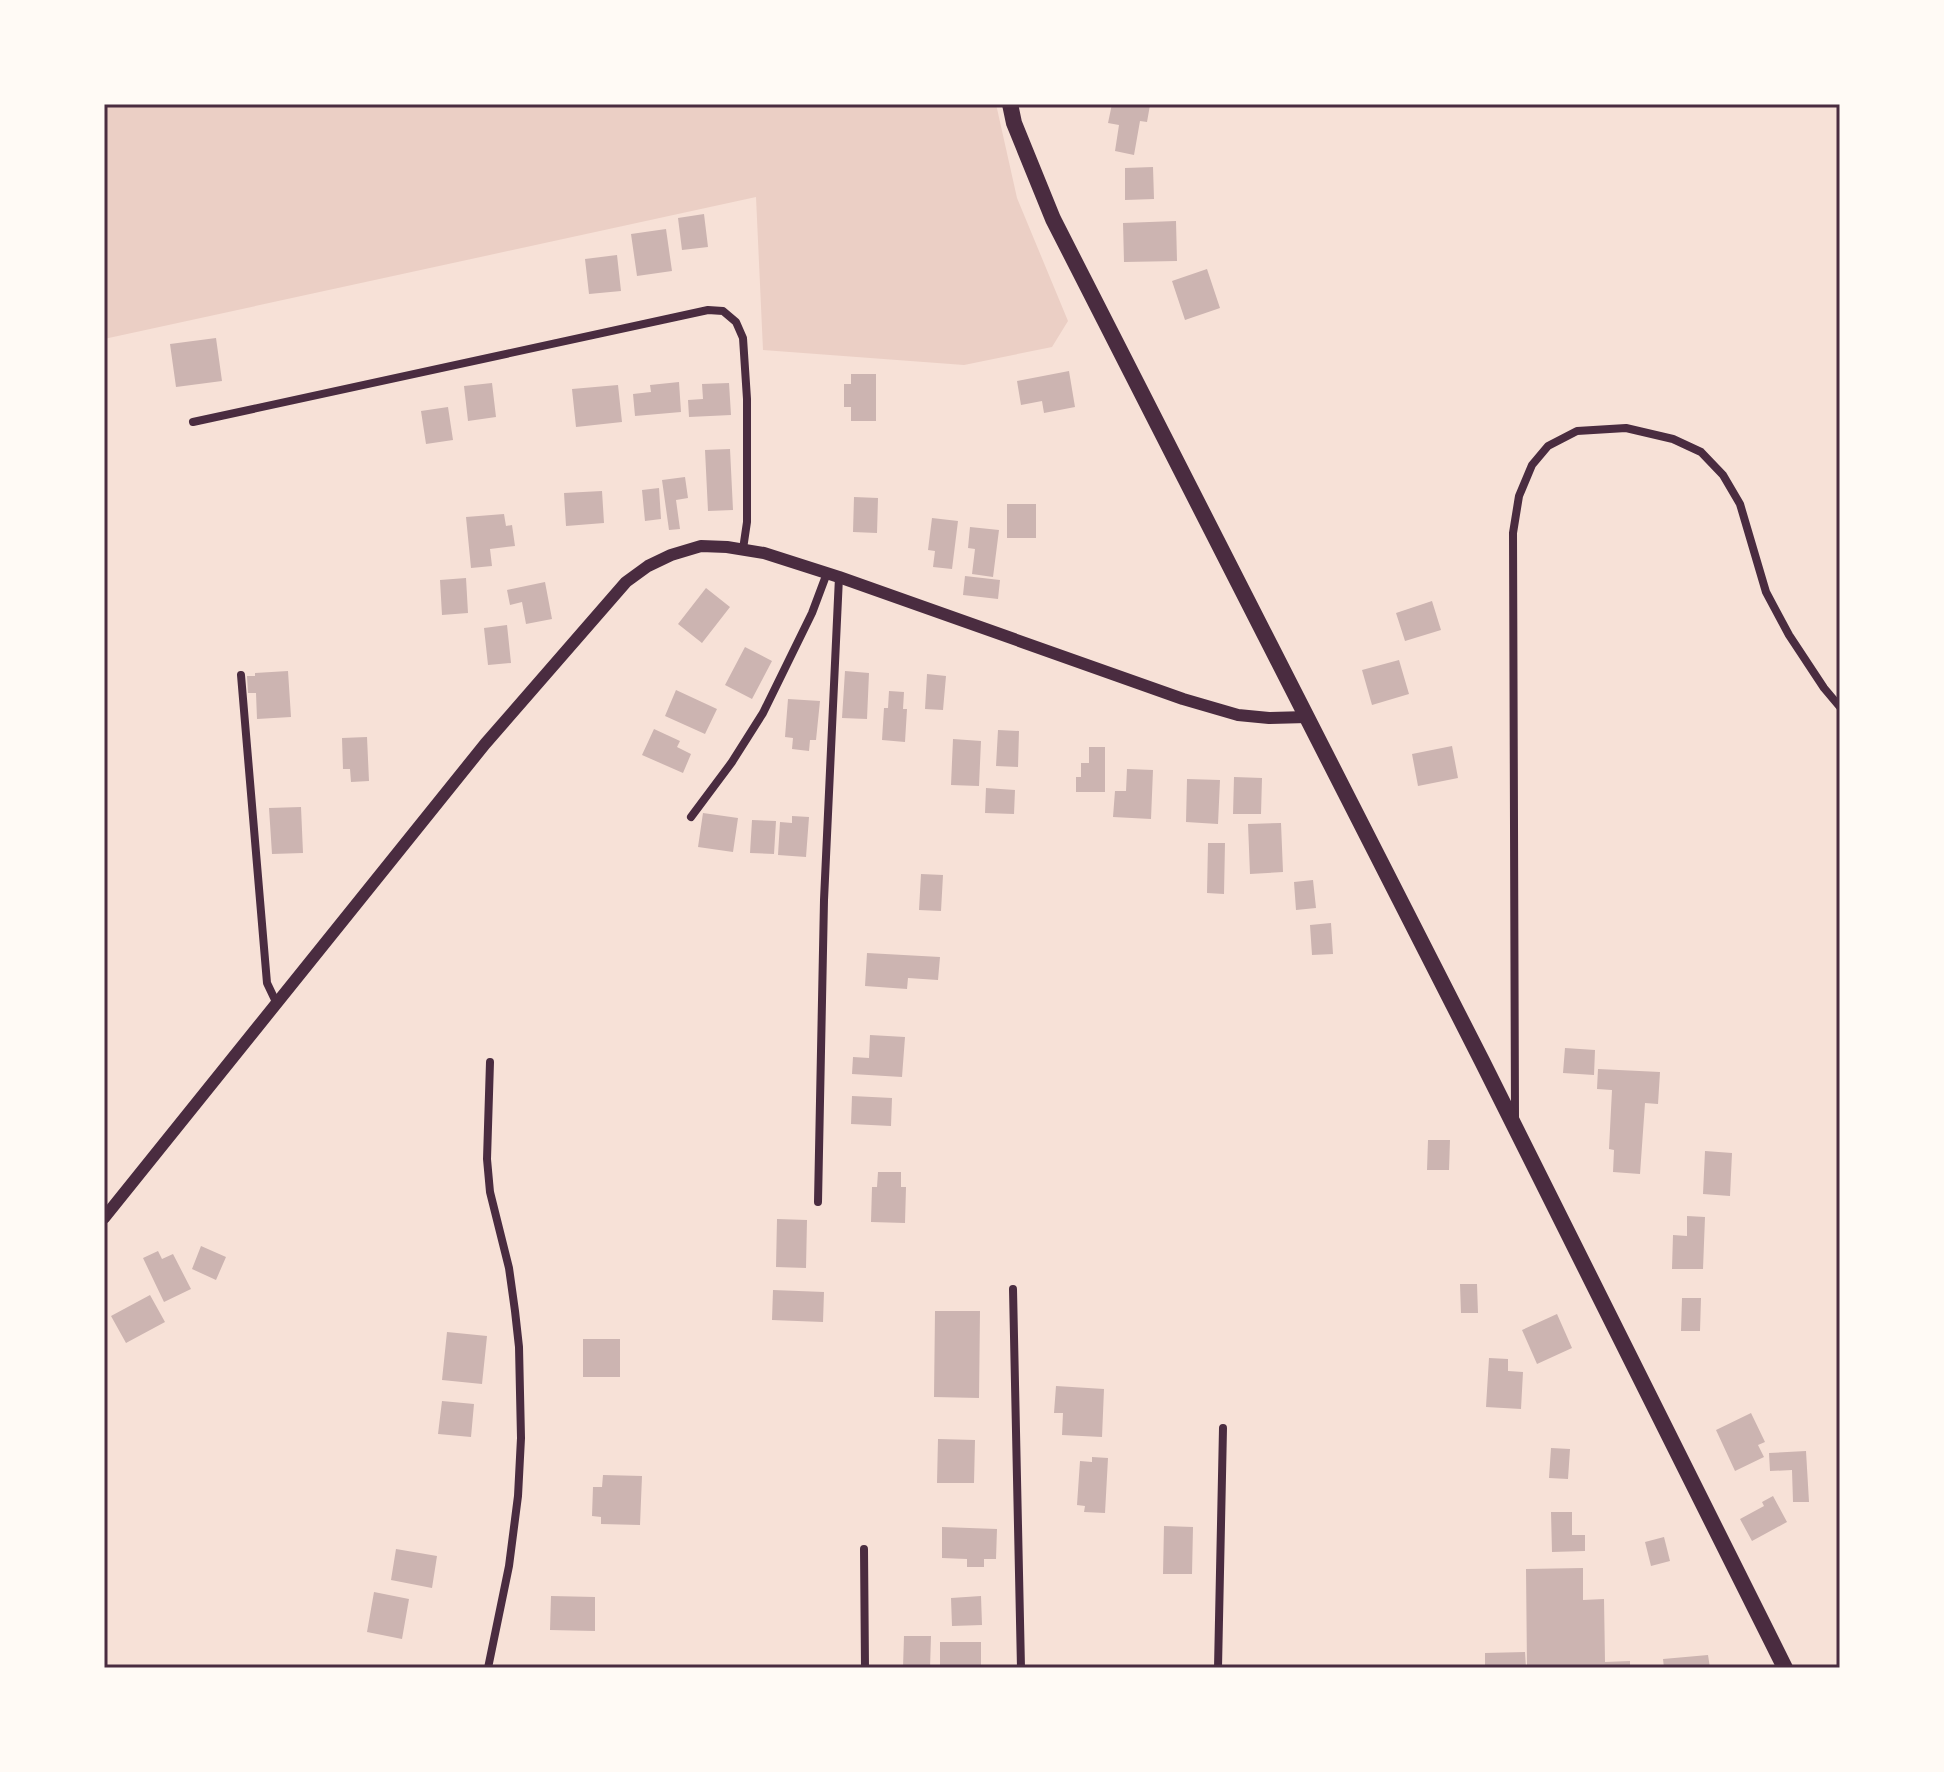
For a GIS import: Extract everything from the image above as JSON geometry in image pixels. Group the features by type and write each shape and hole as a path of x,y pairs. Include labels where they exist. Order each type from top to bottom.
{"main road":[{"path":"1010,104 1014,123 1053,219 1515,1126 1785,1668"}],"street":[{"path":"193,422 708,310 723,311 736,322 743,338 747,399 747,522 743,549"},
{"path":"1515,1126 1513,533 1519,496 1532,465 1548,446 1577,431 1626,428 1673,439 1701,452 1723,475 1740,504 1766,592 1781,621 1824,688 1840,707"},
{"path":"104,1218 485,744 626,582 648,566 671,555 701,546 764,553 1183,699 1238,715 1307,717"},
{"path":"691,817 732,762 763,713 833,575"},
{"path":"818,1202 833,575"},
{"path":"241,675 267,983 277,1004"},
{"path":"488,1668 509,1566 518,1496 521,1438 515,1311 509,1268 490,1192 487,1159 490,1062"},
{"path":"1013,1289 1021,1668"},
{"path":"1218,1668 1223,1428"},
{"path":"864,1549 865,1668"}],"shaded area":[{"path":"104,104 996,104 1017,198 1068,321 1052,347 964,365 763,350 756,197 104,339"}],"building":[{"path":"1112,104 1150,105 1147,122 1140,121 1134,155 1115,151 1119,125 1108,123"},
{"path":"1153,167 1154,199 1125,200 1125,168"},
{"path":"704,214 708,247 682,250 678,218"},
{"path":"1176,221 1177,261 1124,262 1123,223"},
{"path":"666,229 672,271 637,276 631,234"},
{"path":"617,255 621,291 589,294 585,259"},
{"path":"1207,269 1220,308 1185,320 1172,281"},
{"path":"216,338 222,381 176,387 170,344"},
{"path":"1069,371 1075,407 1044,413 1042,401 1021,405 1017,381"},
{"path":"851,374 876,374 876,421 851,421 851,407 844,407 844,384 851,384"},
{"path":"679,382 681,412 635,416 633,394 651,392 650,385"},
{"path":"492,383 496,417 468,421 464,386"},
{"path":"729,383 731,415 689,417 688,400 703,399 702,384"},
{"path":"618,385 622,422 576,427 572,389"},
{"path":"448,407 453,440 426,444 421,411"},
{"path":"730,449 733,510 708,511 705,450"},
{"path":"685,477 688,498 676,500 680,529 669,530 662,480"},
{"path":"659,488 661,519 645,521 642,490"},
{"path":"602,491 604,523 566,526 564,493"},
{"path":"854,497 878,498 877,533 853,532"},
{"path":"1007,504 1036,504 1036,538 1007,538"},
{"path":"504,514 506,526 512,525 515,546 490,549 492,566 471,568 466,517"},
{"path":"932,518 958,521 952,569 933,567 935,551 928,550"},
{"path":"970,527 999,530 993,577 972,574 975,549 968,548"},
{"path":"965,576 1000,580 998,599 963,595"},
{"path":"466,578 468,613 442,615 440,580"},
{"path":"545,582 552,619 526,624 522,602 510,605 507,590"},
{"path":"706,588 730,607 702,643 678,624"},
{"path":"1432,601 1441,630 1405,641 1396,613"},
{"path":"507,625 511,663 488,665 484,628"},
{"path":"745,647 772,661 752,699 725,685"},
{"path":"1399,660 1409,694 1372,705 1362,670"},
{"path":"288,671 291,717 257,719 256,693 248,693 247,676"},
{"path":"845,671 869,673 867,719 842,718"},
{"path":"927,674 946,676 943,710 925,709"},
{"path":"676,690 717,709 705,734 665,716"},
{"path":"889,691 904,692 903,709 907,709 905,742 882,740 884,708 888,708"},
{"path":"788,699 820,701 816,740 810,740 809,751 792,749 793,738 785,737"},
{"path":"654,729 680,741 677,747 691,754 683,773 642,755"},
{"path":"998,730 1019,731 1018,767 996,766"},
{"path":"367,737 369,781 351,782 350,769 343,769 342,738"},
{"path":"953,739 981,741 979,786 951,785"},
{"path":"1452,746 1458,778 1418,786 1412,754"},
{"path":"1089,747 1105,747 1105,792 1076,792 1076,777 1081,777 1081,763 1089,763"},
{"path":"1127,769 1153,770 1151,819 1113,817 1115,791 1126,791"},
{"path":"1234,777 1262,778 1261,814 1233,814"},
{"path":"1187,779 1220,780 1218,824 1186,822"},
{"path":"986,788 1015,790 1014,814 985,813"},
{"path":"301,807 303,853 272,854 269,808"},
{"path":"703,813 738,818 733,852 698,847"},
{"path":"792,816 809,817 806,857 778,855 780,822 792,823"},
{"path":"752,820 776,821 774,854 750,853"},
{"path":"1281,823 1283,872 1250,874 1248,824"},
{"path":"1208,843 1225,843 1224,894 1207,893"},
{"path":"921,874 943,875 941,911 919,910"},
{"path":"1313,880 1316,908 1296,910 1294,882"},
{"path":"1331,923 1333,954 1312,955 1310,925"},
{"path":"867,953 940,957 938,980 908,978 907,989 865,986"},
{"path":"870,1035 905,1037 902,1077 852,1074 853,1057 869,1058"},
{"path":"1565,1048 1595,1050 1594,1075 1563,1073"},
{"path":"1598,1069 1660,1072 1658,1104 1645,1103 1640,1174 1613,1172 1614,1150 1609,1149 1612,1090 1597,1089"},
{"path":"852,1096 892,1098 891,1126 851,1124"},
{"path":"1428,1140 1450,1140 1449,1170 1427,1170"},
{"path":"1705,1151 1732,1153 1730,1196 1703,1194"},
{"path":"878,1172 901,1172 901,1187 906,1187 905,1223 871,1222 872,1187 877,1187"},
{"path":"1687,1216 1705,1217 1703,1269 1672,1269 1673,1235 1687,1236"},
{"path":"777,1219 807,1220 806,1268 776,1267"},
{"path":"201,1246 226,1257 216,1280 192,1269"},
{"path":"158,1251 162,1259 173,1254 191,1289 164,1302 143,1258"},
{"path":"1460,1284 1477,1284 1478,1313 1461,1313"},
{"path":"773,1290 824,1292 823,1322 772,1320"},
{"path":"150,1295 165,1322 126,1343 111,1316"},
{"path":"1682,1298 1701,1298 1700,1331 1681,1331"},
{"path":"935,1311 980,1311 979,1398 934,1397"},
{"path":"1557,1314 1572,1348 1537,1364 1522,1330"},
{"path":"447,1332 487,1336 482,1384 442,1380"},
{"path":"583,1339 620,1339 620,1377 583,1377"},
{"path":"1489,1358 1508,1359 1508,1371 1523,1372 1521,1409 1486,1407"},
{"path":"1056,1386 1104,1389 1102,1437 1062,1435 1063,1413 1054,1413"},
{"path":"442,1401 474,1404 471,1437 438,1434"},
{"path":"1751,1413 1765,1442 1758,1445 1764,1457 1735,1471 1716,1430"},
{"path":"938,1439 975,1440 974,1483 937,1483"},
{"path":"1551,1448 1570,1449 1568,1479 1549,1478"},
{"path":"1806,1451 1809,1502 1793,1502 1792,1470 1770,1471 1769,1453"},
{"path":"1092,1457 1108,1458 1105,1513 1084,1512 1085,1506 1077,1505 1080,1461 1092,1462"},
{"path":"603,1475 642,1476 640,1525 601,1524 601,1517 592,1516 593,1487 602,1487"},
{"path":"1773,1496 1787,1522 1752,1541 1740,1519 1764,1506 1762,1502"},
{"path":"1551,1512 1572,1512 1572,1535 1585,1535 1585,1551 1552,1552"},
{"path":"1164,1526 1193,1527 1192,1574 1163,1574"},
{"path":"942,1527 997,1529 996,1559 984,1559 984,1567 967,1567 967,1559 942,1558"},
{"path":"1664,1537 1670,1561 1651,1566 1645,1542"},
{"path":"396,1549 437,1556 432,1588 391,1580"},
{"path":"1583,1568 1583,1600 1604,1599 1605,1662 1630,1661 1630,1668 1527,1668 1526,1569"},
{"path":"374,1592 409,1599 402,1639 367,1632"},
{"path":"551,1596 595,1597 595,1631 550,1630"},
{"path":"981,1596 982,1625 952,1626 951,1598"},
{"path":"904,1636 931,1636 930,1668 903,1668"},
{"path":"940,1642 981,1642 981,1668 940,1668"},
{"path":"1525,1652 1526,1668 1485,1668 1485,1653"},
{"path":"1708,1655 1710,1668 1664,1668 1663,1659"}]}
